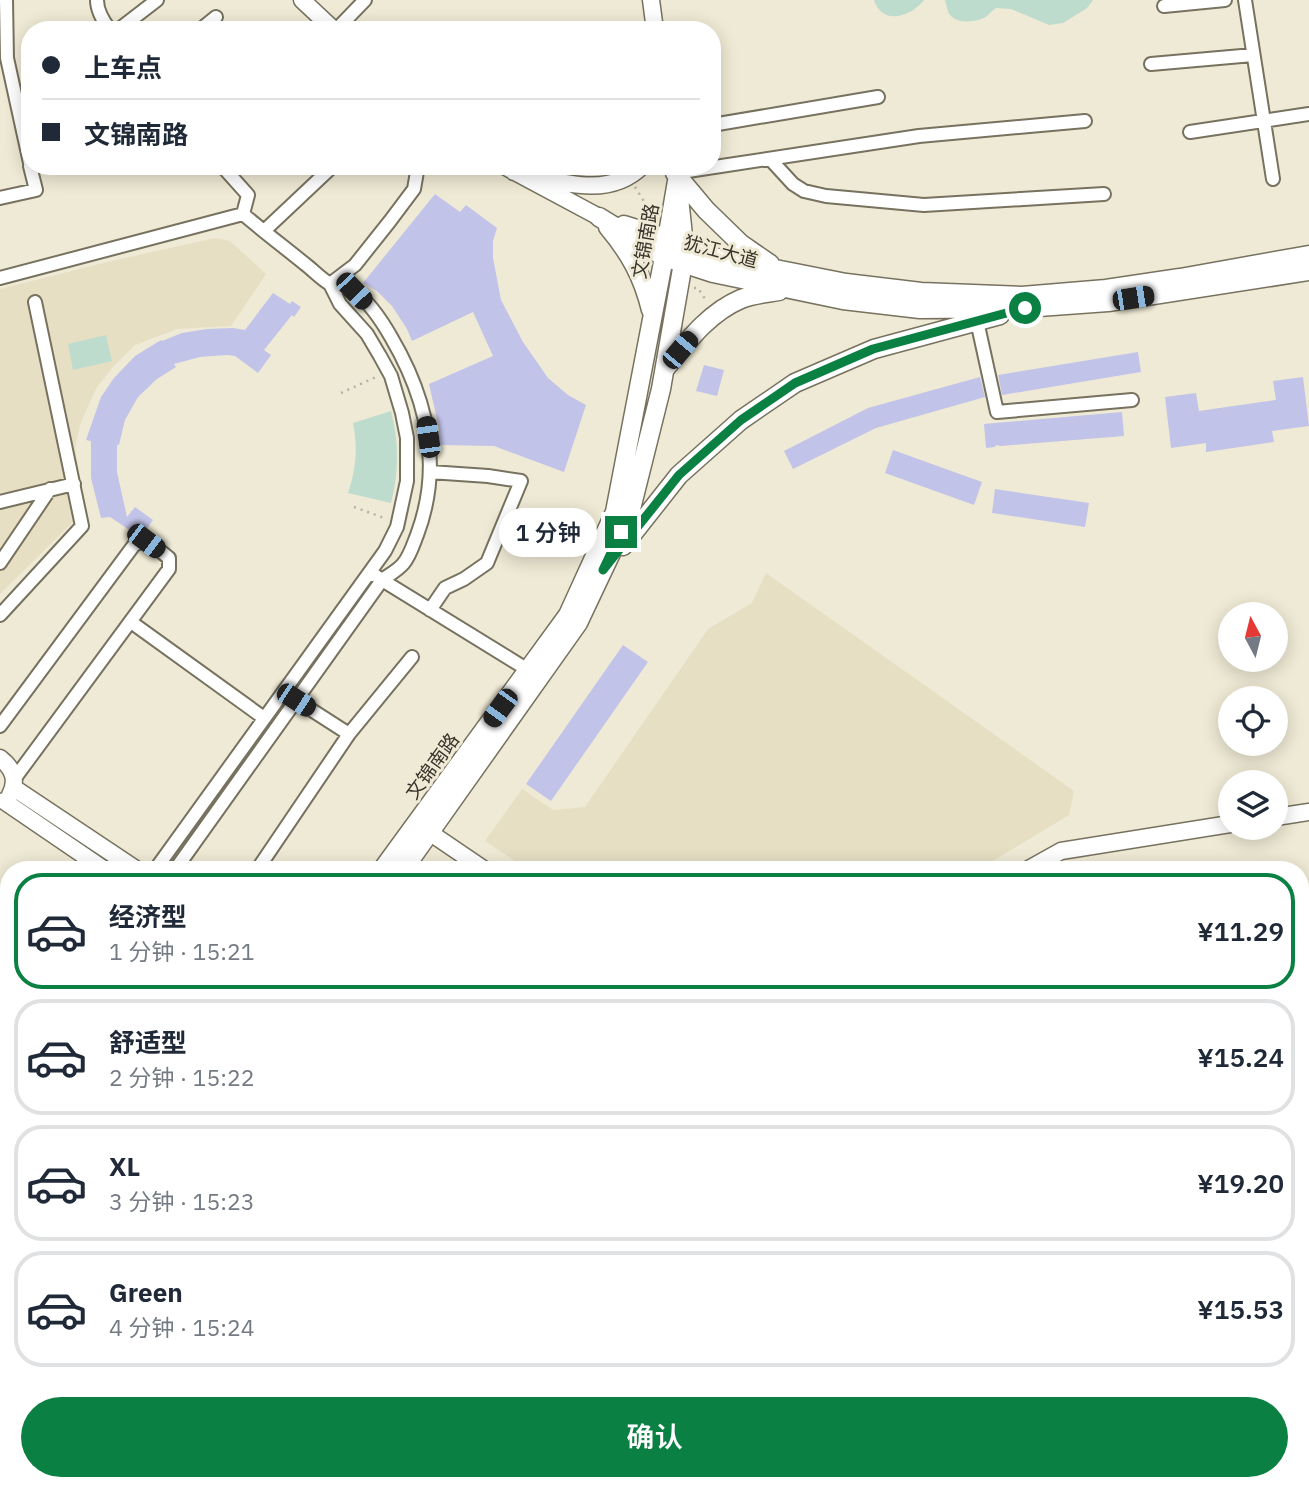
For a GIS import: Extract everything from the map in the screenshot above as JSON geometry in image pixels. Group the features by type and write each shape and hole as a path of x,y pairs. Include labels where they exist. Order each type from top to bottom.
{"main road":[{"name":"文锦南路","path":"389,861 568,615 615,512 664,257 675,175"},
{"name":"文锦南路","path":"409,861 578,622 630,513 661,389 683,254 675,175"},
{"path":"677,175 706,210 741,244 779,270"},
{"path":"599,217 633,262 645,286 653,316"},
{"name":"犹江大道","path":"599,217 666,238 683,254 713,273 843,300 920,309 1025,308 1108,302 1307,263"},
{"name":"犹江大道","path":"599,217 664,257 683,254 714,257 846,283 921,292 1022,296 1106,289 1307,263"},
{"path":"665,369 696,331 718,313 741,299 791,289"},
{"path":"603,570 679,475 741,420 795,383 873,349 1025,308"}],"street":[{"path":"6,0 7,58 21,123"},
{"path":"97,0 103,21"},
{"path":"130,21 157,0"},
{"path":"302,0 325,21"},
{"path":"344,21 365,0"},
{"path":"651,0 654,21"},
{"path":"1164,6 1225,0"},
{"path":"1245,0 1273,179"},
{"path":"211,21 216,17"},
{"path":"1151,64 1253,55"},
{"path":"721,123 878,97"},
{"path":"1189,132 1309,114"},
{"path":"721,166 919,136 1084,121"},
{"path":"770,159 793,184 804,191 826,196 924,205 1104,194"},
{"path":"0,198 36,190 32,175"},
{"path":"233,175 248,195 243,214"},
{"path":"264,231 323,175"},
{"path":"330,284 355,265 390,221 414,189 416,175"},
{"path":"520,175 599,217"},
{"path":"535,175 582,186 607,186 632,175"},
{"path":"181,861 382,580 403,565 421,522 430,468 426,420 418,392 397,346 379,318 354,291 330,284 243,214"},
{"path":"0,278 243,214"},
{"path":"161,861 385,551 399,519 408,464 402,413 389,372 363,329 340,304 330,284"},
{"path":"0,615 82,526 35,302"},
{"path":"363,329 379,318"},
{"path":"977,321 998,412 1132,400"},
{"path":"408,464 521,481 487,563 464,579 444,588 430,610"},
{"path":"0,502 74,484"},
{"path":"0,563 50,489"},
{"path":"399,519 421,522"},
{"path":"0,726 134,545 146,541 169,558 169,569 8,793"},
{"path":"370,572 527,670"},
{"path":"131,622 264,718"},
{"path":"263,861 349,734 412,657"},
{"path":"296,700 349,734"},
{"path":"0,758 8,764 8,793"},
{"path":"8,793 94,861"},
{"path":"8,793 122,861"},
{"path":"1288,815 1309,812"},
{"path":"1043,861 1061,851 1218,826"},
{"path":"429,832 472,861"}],"path":[{"path":"633,184 651,213 659,211"},
{"path":"690,288 698,288 709,305"},
{"path":"341,393 389,372"},
{"path":"354,506 399,519"}],"shaded area":[{"path":"215,238 230,241 266,274 231,326 177,329 135,345 113,367 97,387 89,404 80,425 75,448 85,510 0,594 0,289"},
{"path":"766,573 1074,791 1069,815 993,861 515,861 485,841 522,789 553,810 585,807 708,629 752,603"}],"green space":[{"path":"874,0 924,0 912,11 890,16 878,8"},
{"path":"945,0 1093,0 1087,8 1063,23 1049,25 1011,9 996,8 979,20 960,21 950,15"},
{"path":"106,335 112,361 73,370 68,344"},
{"path":"391,411 397,457 391,503 348,493 355,458 353,423"}],"building":[{"path":"435,194 460,212 466,205 497,228 493,241 493,258 501,300 523,342 548,378 568,395 586,405 564,472 494,446 439,445 439,428 429,384 493,356 473,312 412,341 392,306 377,291 363,283"},
{"path":"273,293 290,304 292,301 301,307 264,350 271,355 258,373 235,356 200,357 174,364 176,367 157,379 138,397 125,420 117,445 117,472 127,517 135,507 153,520 143,534 137,535 110,517 101,518 91,478 91,441 86,440 101,397 114,378 135,356 161,340 207,329 245,330"},
{"path":"1138,352 1141,372 1002,395 998,375"},
{"path":"704,365 724,370 717,396 696,391"},
{"path":"980,377 985,397 876,428 793,469 784,451 868,408"},
{"path":"1303,377 1309,426 1272,431 1274,442 1206,452 1206,443 1171,448 1165,397 1196,393 1199,411 1276,400 1273,381"},
{"path":"1122,412 1124,436 996,445 986,448 984,424"},
{"path":"893,450 982,482 974,505 885,473"},
{"path":"995,489 1089,503 1085,527 992,513"},
{"path":"623,645 648,662 551,801 526,784"}],"route":[{"path":"621,532 603,570 679,475 741,420 795,383 873,349 1025,308"}]}
